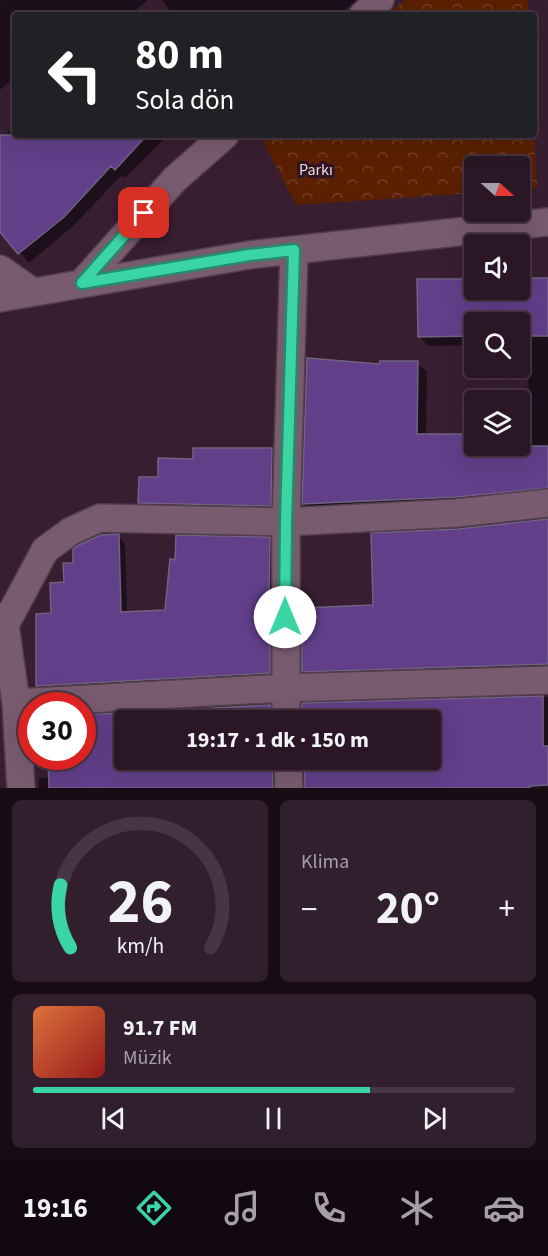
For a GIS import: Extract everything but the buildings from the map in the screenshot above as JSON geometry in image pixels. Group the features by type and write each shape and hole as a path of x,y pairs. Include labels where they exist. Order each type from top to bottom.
{"street":[{"path":"366,12 380,0"},
{"path":"82,283 175,179 222,138"},
{"path":"0,298 249,255 548,222"},
{"path":"285,710 286,522 294,250"},
{"path":"0,269 33,292"},
{"path":"21,788 3,621 45,550 71,531 100,518 286,522 457,513 548,503"},
{"path":"9,687 284,688 548,680"},
{"path":"288,770 289,788"}],"green space":[{"path":"405,0 528,0 528,12 391,12"},
{"name":"Parkı","path":"262,138 535,138 537,189 530,189 530,156 464,156 464,194 296,205"}],"route":[{"path":"144,213 82,283 249,255 294,250 285,617"}]}
